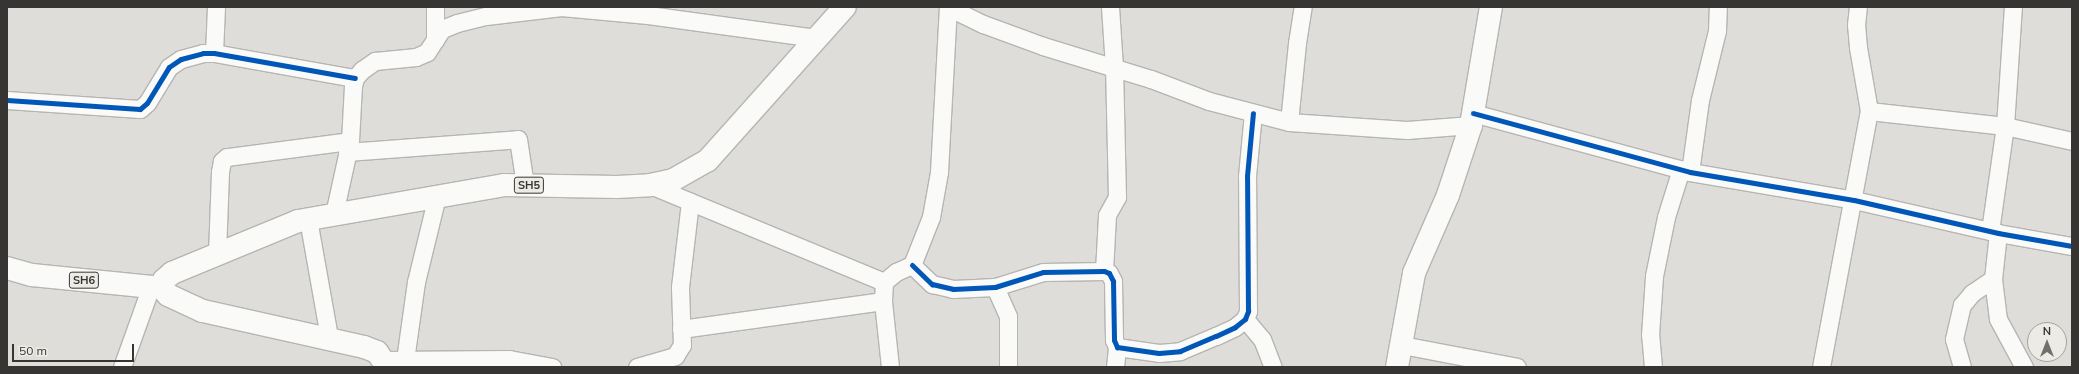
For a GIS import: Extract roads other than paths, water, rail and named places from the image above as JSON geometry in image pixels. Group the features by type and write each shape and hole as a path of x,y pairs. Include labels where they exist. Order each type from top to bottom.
{"main road":[{"name":"SH5","path":"157,287 172,273 308,219 504,185 650,185 673,180 708,160 845,7"},
{"path":"1397,367 1414,273 1448,195 1472,119 1491,7"},
{"name":"SH6","path":"7,268 32,275 157,287"},
{"path":"157,287 168,295 204,310 329,337 377,352 392,363"}],"street":[{"path":"214,53 216,7"},
{"path":"435,7 435,40"},
{"path":"334,214 349,147 355,78 374,61 416,57 427,52 442,29 457,23 486,16 561,7 648,14 818,38"},
{"path":"890,367 883,301 884,282 896,272 912,265 931,217 939,172 948,7 983,24 1035,43 1114,68 1209,101 1289,122 1407,130 1472,119 1685,170 1854,200 1994,232 2072,246"},
{"path":"1110,7 1114,68 1117,197 1107,215 1104,271 1113,281 1114,340 1118,347 1115,367"},
{"path":"1289,122 1297,43 1304,7"},
{"path":"1653,367 1650,335 1654,276 1666,217 1685,170 1716,31 1718,7"},
{"path":"1820,367 1854,200 1869,112 1858,47 1858,7"},
{"path":"2013,7 2005,126 1994,232 1992,280 1998,319 2024,367"},
{"path":"7,100 140,108 147,103 169,68 181,58 214,53 355,78"},
{"path":"1869,112 2005,126 2072,141"},
{"path":"1118,347 1159,353 1180,351 1235,327 1245,319 1248,305 1247,176 1253,113"},
{"path":"217,254 220,172 222,161 227,157 349,147 518,139 525,185"},
{"path":"650,185 884,282"},
{"path":"437,196 416,282 392,363 509,359 552,367"},
{"path":"637,367 675,356 682,345 680,287 690,202"},
{"path":"308,219 329,337"},
{"path":"912,265 923,277 943,287 995,287 1030,274 1072,270 1104,271"},
{"path":"1962,367 1954,339 1962,305 1972,293 1992,280"},
{"path":"122,367 157,287"},
{"path":"995,287 1008,316 1008,367"},
{"path":"681,329 883,301"},
{"path":"1245,319 1262,339 1273,367"},
{"path":"1402,345 1517,367"}]}
